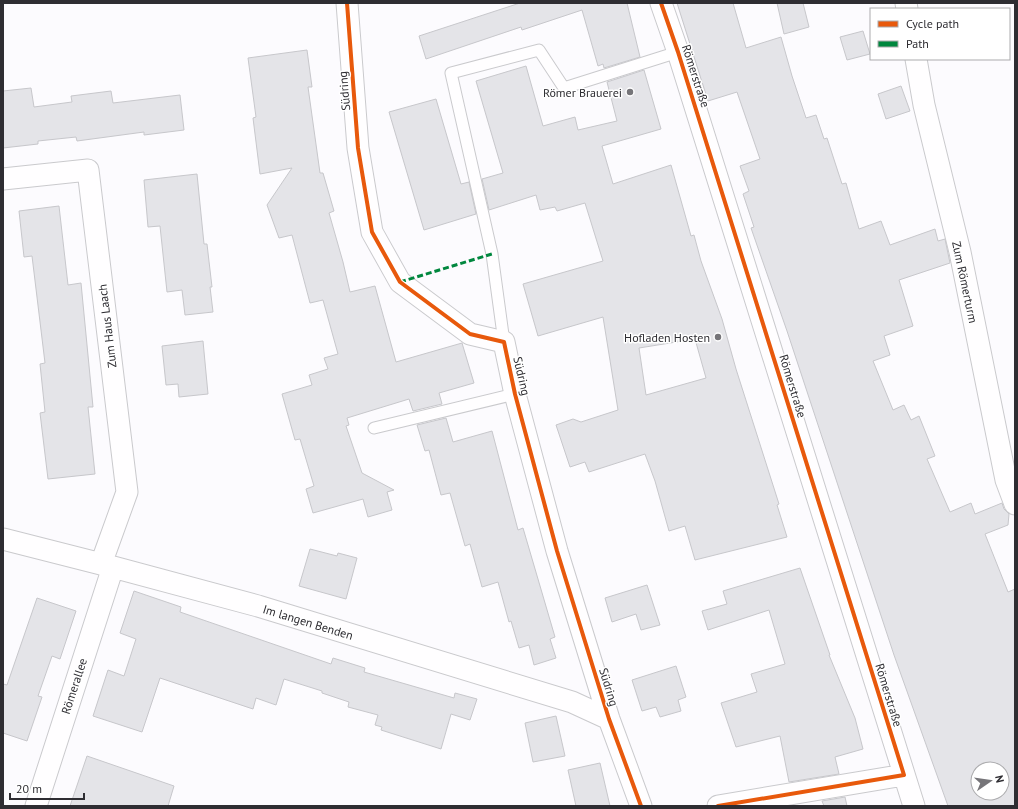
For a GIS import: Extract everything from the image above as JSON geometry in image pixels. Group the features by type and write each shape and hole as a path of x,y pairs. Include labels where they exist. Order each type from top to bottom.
{"street":[{"name":"Südring","path":"347,3 358,148 372,232 400,282 470,334 504,342 515,394 557,551 609,719 640,806"},
{"name":"Römerstraße","path":"661,3 678,52 914,806"},
{"name":"Zum Römerturm","path":"916,60 924,105 960,252 1006,480 1015,504"},
{"name":"Zum Haus Laach","path":"3,179 88,170 127,492 107,565"},
{"name":"Im langen Benden","path":"3,539 107,565 258,606 572,702 609,719"},
{"name":"Römerallee","path":"36,806 107,565"},
{"path":"718,806 904,775"}],"lane":[{"path":"504,342 492,254 451,73 539,50 564,88 678,52"},
{"path":"374,428 515,394"}],"building":[{"path":"520,3 627,3 640,57 604,68 603,64 598,66 582,10 522,30 521,27 426,59 419,36"},
{"path":"677,3 733,3 746,48 781,37 806,118 816,115 824,139 827,138 842,184 846,183 859,229 881,221 890,245 935,229 938,241 945,239 950,263 899,280 913,326 884,336 890,355 873,361 893,410 904,405 911,420 919,416 935,456 927,459 950,512 971,503 975,514 1002,503 1004,509 1009,514 1008,525 985,534 1008,592 1015,589 1015,806 948,806 894,655 787,331 751,228 754,227 743,194 749,191 740,166 760,159 737,92 708,101"},
{"path":"777,3 803,3 809,27 784,34"},
{"path":"863,31 870,54 847,60 840,37"},
{"path":"307,50 312,87 308,87 320,173 323,173 334,211 329,213 350,292 375,286 396,362 462,343 474,383 439,393 442,404 413,411 409,399 347,418 349,425 346,426 362,473 394,490 387,492 392,510 368,517 363,499 313,513 306,489 314,486 300,439 295,440 282,394 312,385 309,375 328,369 324,358 338,354 323,300 310,303 292,235 279,238 267,205 292,168 260,174 253,118 256,117 248,58"},
{"path":"526,66 543,126 575,117 578,130 617,121 607,82 644,70 661,129 602,146 613,184 671,165 691,236 694,235 701,261 722,319 736,369 779,504 777,505 787,537 695,560 685,526 669,531 655,481 645,454 589,472 585,462 570,467 556,425 573,419 581,422 618,410 603,317 538,336 523,284 603,261 585,203 557,211 555,207 540,210 536,195 489,210 482,179 503,173 476,81","holes":["695,339 706,378 646,395 639,348"]},
{"path":"901,86 910,111 886,119 878,94"},
{"path":"31,88 34,107 72,102 71,96 111,91 113,103 180,95 184,130 144,135 144,132 77,141 76,137 38,141 38,144 3,148 3,91"},
{"path":"436,99 461,184 469,182 476,214 424,230 389,112"},
{"path":"197,174 204,244 207,244 212,287 210,287 213,312 185,315 182,290 167,292 160,226 148,227 144,180"},
{"path":"59,206 68,285 81,283 93,407 88,407 95,474 48,479 40,413 45,412 40,364 45,363 32,256 24,257 19,211"},
{"path":"203,341 208,394 179,397 178,384 166,385 162,346"},
{"path":"446,418 453,442 492,431 518,530 523,528 555,637 550,639 556,658 534,665 529,645 519,648 511,621 509,622 498,582 482,587 470,544 465,546 450,493 441,495 429,450 425,451 417,425"},
{"path":"310,549 337,556 338,553 357,558 346,599 299,586"},
{"path":"800,568 829,655 855,718 863,749 835,757 839,774 789,782 780,736 736,747 721,703 757,692 751,674 785,664 769,610 708,630 702,611 727,604 723,591"},
{"path":"647,585 660,625 641,630 636,614 612,622 605,598"},
{"path":"134,591 181,607 180,612 331,664 333,658 365,668 364,672 454,698 455,693 477,699 470,720 451,714 441,749 381,730 382,727 375,725 378,715 348,707 349,702 322,693 322,691 284,679 276,705 256,698 253,709 160,678 142,732 93,716 108,670 124,676 136,639 120,633"},
{"path":"37,598 76,611 60,659 52,656 38,696 42,697 27,741 3,733 3,684 7,685"},
{"path":"676,666 686,697 678,700 681,711 660,717 656,707 642,711 632,680"},
{"path":"556,716 565,756 533,762 525,723"},
{"path":"87,756 174,786 168,806 70,806"},
{"path":"600,763 610,806 576,806 568,770"},
{"path":"845,797 847,806 824,806 822,801"}],"marked path":[{"path":"400,282 492,254"}],"cycle path":[{"path":"347,3 358,148 372,232 400,282 470,334 504,342 515,394 557,551 609,719 641,806"},
{"path":"661,3 678,52 904,775 718,806"}],"place":[{"name":"Römer Brauerei","path":"630,92"},
{"name":"Hofladen Hosten","path":"718,337"}]}
